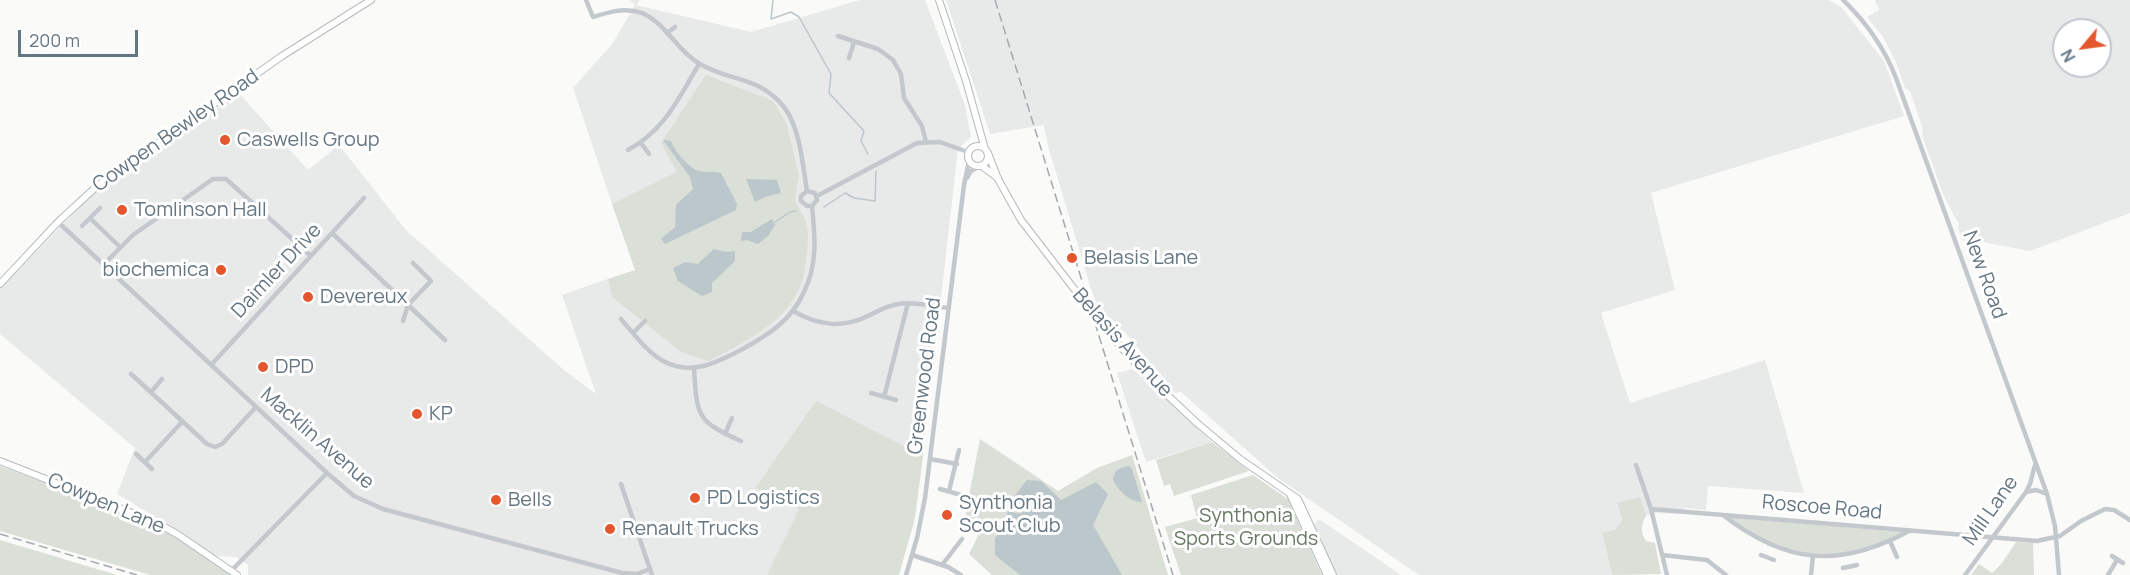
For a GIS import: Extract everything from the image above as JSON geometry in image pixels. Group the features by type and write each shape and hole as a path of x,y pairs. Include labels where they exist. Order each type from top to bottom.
{"main road":[{"name":"Cowpen Bewley Road","path":"0,284 58,222 108,177 282,56 371,0"},
{"name":"Belasis Avenue","path":"939,0 986,151 998,179 1033,238 1119,345 1147,376 1240,459 1298,499 1322,558"},
{"path":"970,150 979,146 986,151 987,160 980,166 969,161 970,150 978,140 978,124"},
{"name":"Belasis Avenue","path":"980,166 992,172 998,179"},
{"name":"Cowpen Lane","path":"0,461 155,522 177,534 234,573"},
{"path":"1289,493 1333,575"},
{"path":"1322,558 1327,575"}],"street":[{"path":"586,0 593,17 627,10 642,13 654,20 682,51 699,64 718,73 754,83 773,95 786,110 795,129 807,191"},
{"name":"New Road","path":"1843,0 1864,22 1889,60 2047,494 2057,537 2059,575"},
{"path":"667,33 675,27"},
{"path":"838,36 878,49 896,65 902,80 904,98 922,126 926,142"},
{"path":"849,58 854,42"},
{"path":"628,150 641,143 665,121 699,64"},
{"path":"621,319 655,356 664,362 685,368 716,363 764,337 777,328 792,312 804,292 813,268 815,237 812,206 817,196 910,146 926,142 940,142 970,150"},
{"path":"641,143 650,154"},
{"name":"Greenwood Road","path":"906,575 924,507 969,161"},
{"path":"965,180 971,171 980,166"},
{"path":"103,265 134,235 213,179 226,179 311,256"},
{"path":"807,191 817,196"},
{"path":"807,191 801,201 803,204 812,206"},
{"name":"Daimler Drive","path":"211,364 364,198"},
{"path":"82,226 100,208"},
{"path":"90,218 120,247"},
{"name":"Macklin Avenue","path":"58,222 354,496 383,509 622,573 651,572"},
{"path":"332,234 445,340"},
{"path":"403,321 408,305 431,281 413,263"},
{"path":"884,397 908,303"},
{"path":"792,312 816,322 840,324 861,320 887,306 908,303 949,308"},
{"path":"633,333 645,321"},
{"path":"694,368 696,400 701,415 712,428 741,441"},
{"path":"131,374 207,444 215,447 222,444 256,406"},
{"path":"151,392 162,379"},
{"path":"871,393 896,400"},
{"path":"725,434 732,418"},
{"path":"145,462 182,422"},
{"path":"949,491 959,450"},
{"path":"136,453 152,469"},
{"path":"930,459 957,464"},
{"name":"Mill Lane","path":"1965,575 2026,492 2033,475 2035,460"},
{"path":"1636,465 1651,509 1666,575"},
{"path":"234,573 327,473"},
{"path":"621,484 651,572"},
{"path":"940,489 961,495"},
{"path":"2026,492 2036,490 2047,494"},
{"name":"Roscoe Road","path":"1651,509 2037,541 2057,537"},
{"path":"2057,537 2105,509 2114,510 2130,520"},
{"path":"1722,514 1743,530 1771,546 1813,556 1847,554 1865,550 1909,531"},
{"path":"946,575 945,566 962,538"},
{"path":"1890,541 1898,553"},
{"path":"1767,558 1771,546"},
{"path":"1847,554 1851,566"},
{"path":"912,555 945,566 961,575"},
{"path":"1662,555 1707,560 1726,575"},
{"path":"1761,555 1774,560"},
{"path":"1811,575 1813,556"},
{"path":"2112,556 2123,563"},
{"path":"2108,575 2117,560"},
{"path":"1844,568 1857,565"}],"shaded area":[{"path":"630,0 640,0 636,5 751,32 860,0 925,0 965,105 971,137 958,149 923,456 816,402 755,488 800,509 767,575 248,575 248,565 236,557 215,556 117,494 135,448 0,334 0,290 93,193 237,91 308,170 339,145 406,230 565,371 596,394 562,295 608,279 612,297 681,352 803,213 795,201 799,176 787,124 773,101 678,172 612,204 573,88 613,43 635,5"},
{"path":"946,0 1829,0 1841,7 1884,61 1904,116 1651,193 1675,290 1601,313 1630,403 1765,360 1804,493 1708,486 1706,510 1684,508 1683,514 1657,513 1646,516 1639,497 1617,504 1622,520 1615,530 1602,534 1612,575 1419,575 1278,478 1181,392 1175,393 1123,330 1116,333 1102,316 1091,289 1048,146 1044,125 990,134"},
{"path":"1875,0 2130,0 2130,213 2030,251 1966,239 1962,241 1959,223 1943,194 1922,135 1923,130 1910,91 1905,88 1896,62 1883,37 1867,17 1879,10"},
{"path":"663,140 671,141 681,157 696,170 721,173 737,204 736,210 665,244 661,239 675,227 676,205 693,189 690,177"},
{"path":"746,179 777,180 781,193 755,202"},
{"path":"772,219 775,225 768,236 758,244 747,240 741,241 742,232 751,232"},
{"path":"714,249 726,252 735,251 735,261 712,283 712,292 702,296 678,281 673,268 685,262 698,264"},
{"path":"1133,369 1212,442 1146,462 1117,373"},
{"path":"1129,466 1132,469 1142,502 1124,495 1113,479 1118,469"},
{"path":"1027,480 1041,481 1061,500 1096,482 1108,494 1093,525 1122,575 1020,575 995,555 995,538 1008,521 1006,518 1008,511 1020,514 1028,507 1036,508 1040,504 1036,500 1013,498"},
{"path":"1319,519 1401,575 1337,575 1314,525"}],"green space":[{"path":"706,75 773,101 787,124 799,176 795,201 806,221 808,235 803,278 796,295 787,308 764,329 709,361 681,352 612,297 608,279 635,270 612,204 677,172 661,143"},
{"path":"816,401 923,456 915,518 899,575 767,575 799,509 755,488"},
{"path":"980,439 1058,491 1097,468 1132,455 1168,575 992,575 969,554 984,524 965,516"},
{"path":"1212,442 1249,471 1174,496 1170,484 1164,486 1156,460"},
{"path":"0,466 135,516 176,537 230,575 150,575 0,531"},
{"name":"Synthonia Sports Grounds","path":"1253,475 1288,499 1322,575 1181,575 1165,527 1197,518 1191,495"},
{"path":"1640,497 1646,516 1642,531 1646,541 1655,543 1661,574 1612,575 1602,533 1615,530 1622,520 1617,503"},
{"path":"1729,517 1903,532 1856,551 1813,554 1772,543"},
{"path":"0,540 117,575 0,575"},
{"path":"2016,542 2033,543 2034,575 1971,575 1979,564 1992,573"}],"waterway":[{"path":"773,0 771,19 791,12 799,17 831,74 829,93 864,131 861,141 868,154"},
{"path":"824,207 845,193 854,198 875,201 876,171"},
{"path":"775,222 790,212 796,211"}],"railway":[{"path":"995,0 1173,575"},
{"path":"0,534 137,575"}],"place":[{"name":"Caswells Group","path":"225,140"},
{"name":"Tomlinson Hall","path":"122,210"},
{"name":"Belasis Lane","path":"1072,258"},
{"name":"biochemica","path":"221,270"},
{"name":"Devereux","path":"308,297"},
{"name":"DPD","path":"263,367"},
{"name":"KP","path":"417,414"},
{"name":"PD Logistics","path":"695,498"},
{"name":"Bells","path":"496,500"},
{"name":"Synthonia Scout Club","path":"947,515"},
{"name":"Renault Trucks","path":"610,529"}]}
